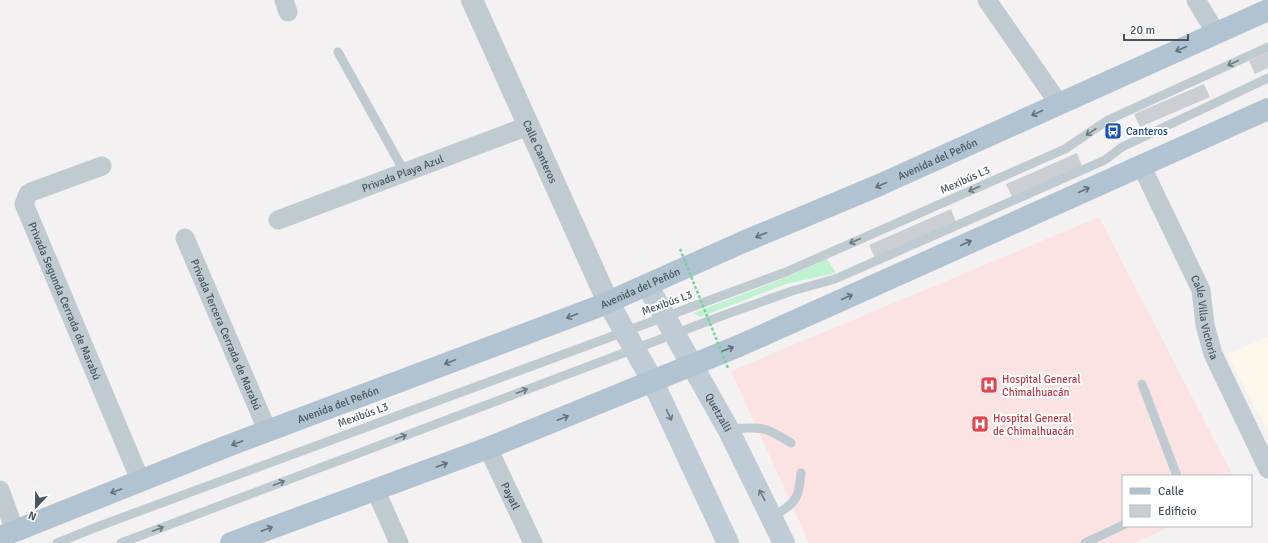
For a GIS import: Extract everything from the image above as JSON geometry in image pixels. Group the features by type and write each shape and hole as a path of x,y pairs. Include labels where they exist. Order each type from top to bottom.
{"main road":[{"name":"Avenida del Peñón","path":"7,534 84,502 141,482 608,302 743,242 877,186 1268,10"},
{"path":"243,541 375,489 488,448 625,393 692,363 748,341 1268,108"},
{"name":"Quetzalli","path":"647,285 728,429 773,517 784,543"},
{"path":"608,302 652,380 728,543"}],"street":[{"name":"Calle Canteros","path":"472,0 608,302"},
{"path":"987,0 1058,104"},
{"path":"1196,0 1216,33"},
{"name":"Privada Playa Azul","path":"278,220 528,126"},
{"name":"Calle Villa Victoria","path":"1141,164 1201,290 1205,325 1213,354 1268,469"},
{"name":"Privada Segunda Cerrada de Marabú","path":"102,166 31,192 25,199 24,204 141,482"},
{"name":"Privada Tercera Cerrada de Marabú","path":"186,238 268,432"},
{"name":"Payatl","path":"488,448 533,543"},
{"path":"375,489 399,543"},
{"path":"0,490 7,534"}],"lane":[{"name":"Mexibús L3","path":"121,543 669,325 1065,149 1108,120 1268,47"},
{"path":"338,52 405,173"},
{"name":"Mexibús L3","path":"57,543 102,524 669,325 836,279 1105,160 1122,147 1268,78"},
{"path":"1142,384 1177,475"},
{"path":"728,429 762,427 774,432 791,443"},
{"path":"773,517 793,504 800,491 801,473"},
{"path":"1085,543 1122,525"}],"path":[{"path":"680,249 728,368"}],"shaded area":[{"name":"Hospital General Chimalhuacán","path":"1099,217 1232,475 1122,475 1122,527 1169,527 1135,543 809,543 731,371"},
{"path":"1268,337 1268,433 1227,354"}],"green space":[{"path":"827,259 836,273 786,284 700,317 693,313 782,279"}],"building":[{"path":"1268,52 1268,68 1255,74 1249,61"},
{"path":"1204,84 1210,97 1140,127 1134,114"},
{"path":"1077,153 1082,166 1012,197 1006,184"},
{"path":"951,209 956,222 875,258 869,245"}],"place":[{"name":"Canteros","path":"1113,131"},
{"name":"Hospital General Chimalhuacán","path":"989,385"},
{"name":"Hospital General de Chimalhuacán","path":"980,424"}]}
